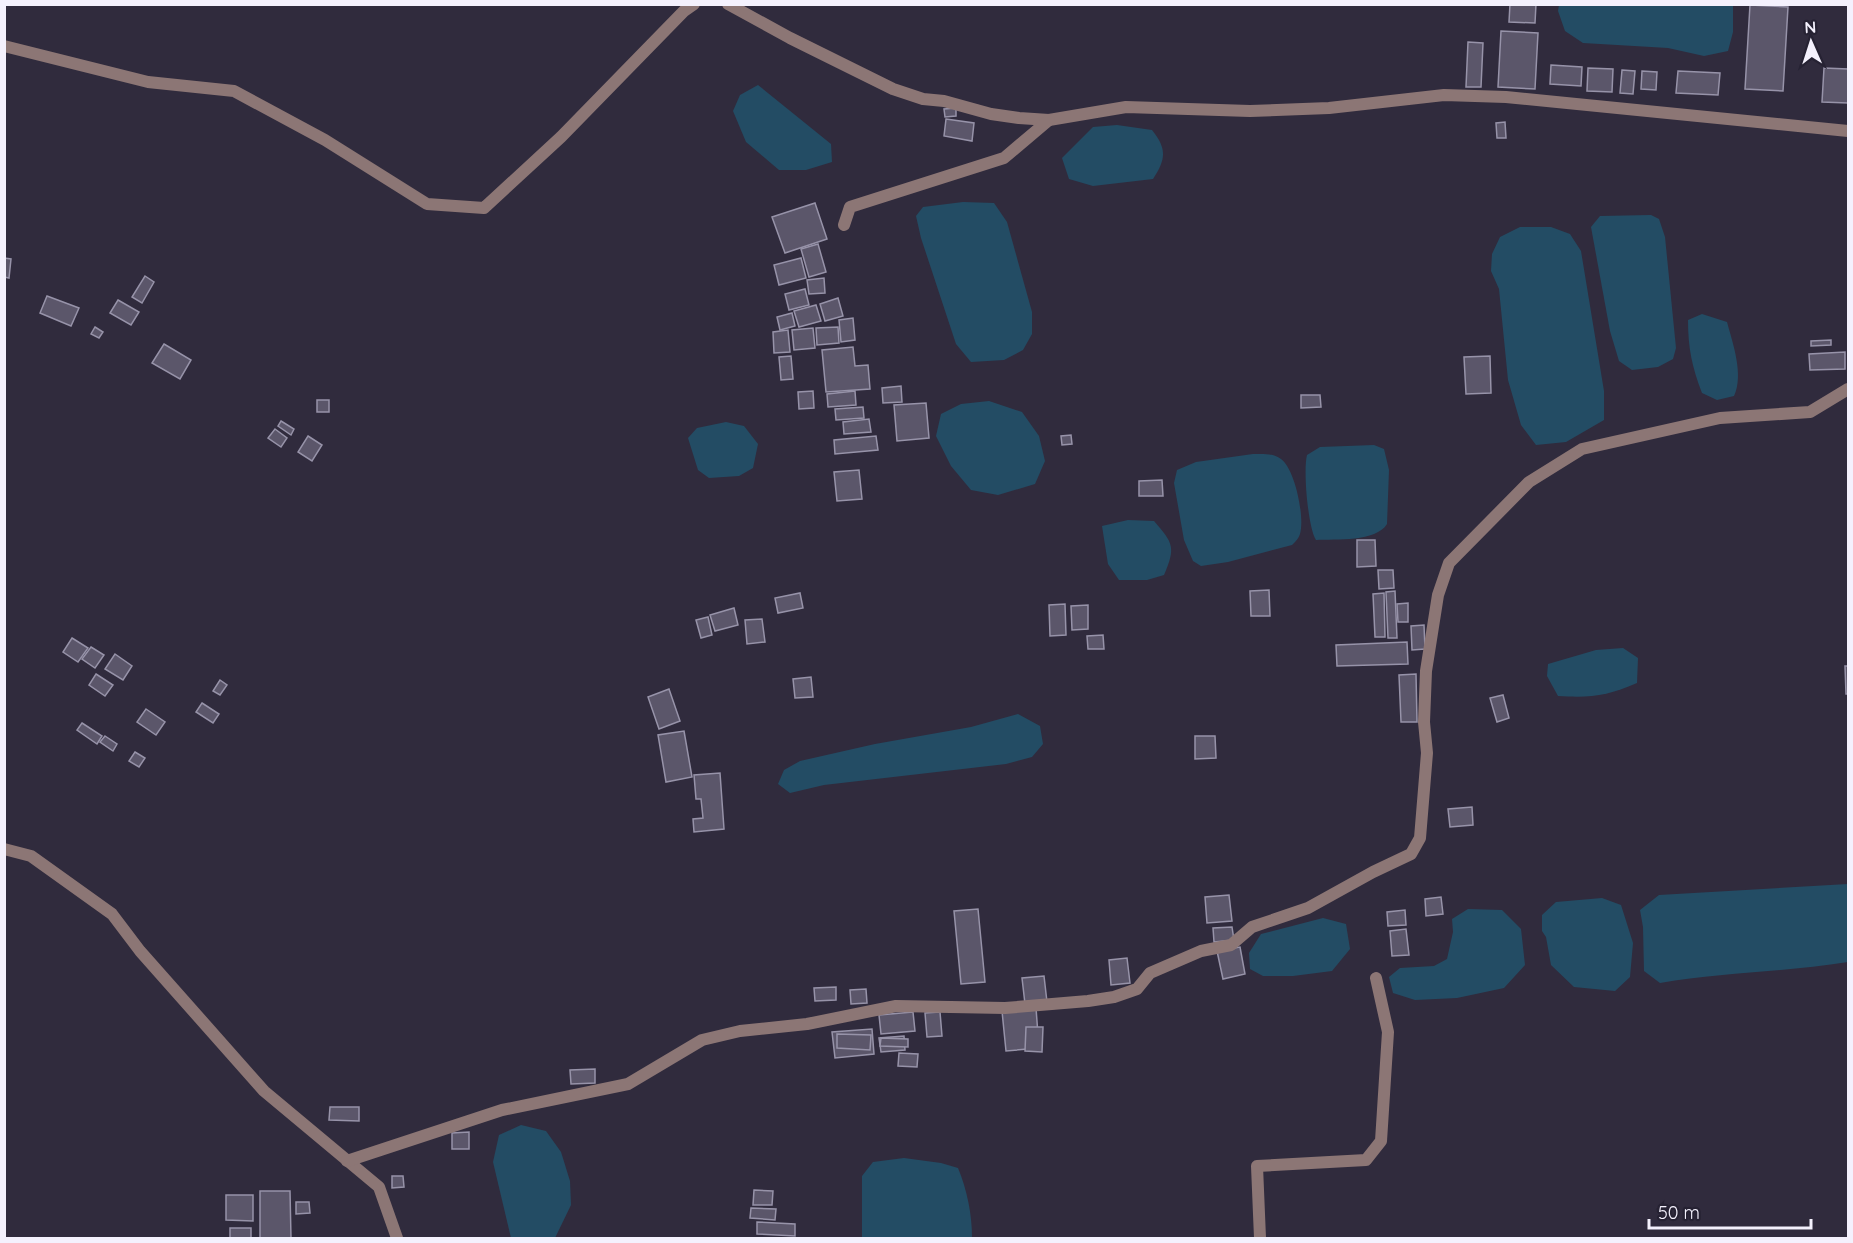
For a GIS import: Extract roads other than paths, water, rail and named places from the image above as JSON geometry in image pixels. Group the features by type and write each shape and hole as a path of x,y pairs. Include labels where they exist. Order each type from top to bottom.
{"street":[{"path":"4,46 148,82 234,92 326,140 427,204 484,208 561,137 684,11 694,4"},
{"path":"728,4 790,38 893,89 923,99 944,101 992,114 1049,120 1126,107 1250,111 1329,108 1444,95 1506,97 1848,131"},
{"path":"844,225 850,207 1004,158 1049,120"},
{"path":"347,1161 502,1110 628,1084 702,1040 740,1031 807,1024 897,1006 1005,1008 1114,997 1137,989 1150,973 1201,951 1231,945 1252,927 1308,908 1411,854 1420,838 1427,753 1424,722 1426,671 1438,595 1449,562 1529,482 1582,449 1720,418 1810,412 1848,389"},
{"path":"4,849 31,856 112,914 140,951 264,1091 379,1187 397,1239"},
{"path":"1260,1239 1257,1166 1366,1160 1381,1141 1388,1032 1376,978"}],"water":[{"path":"1559,5 1733,5 1733,32 1728,51 1704,56 1668,48 1583,43 1565,31 1558,11"},
{"path":"758,85 831,144 832,162 806,170 779,170 746,142 733,111 740,95"},
{"path":"1117,125 1152,130 1157,137 1163,154 1153,179 1093,186 1069,179 1062,158 1093,127"},
{"path":"963,202 994,203 1007,222 1032,312 1032,334 1023,350 1004,360 971,362 956,344 921,238 916,216 923,207"},
{"path":"1651,215 1659,219 1665,237 1676,348 1673,359 1658,367 1632,370 1619,361 1610,331 1591,227 1600,216"},
{"path":"1520,227 1551,227 1570,234 1581,251 1604,391 1604,420 1566,442 1536,445 1521,425 1508,380 1499,289 1491,271 1492,254 1500,237"},
{"path":"1702,314 1727,322 1738,369 1734,396 1717,400 1702,393 1691,357 1688,320"},
{"path":"989,401 1022,412 1039,436 1045,461 1035,484 998,495 971,490 951,466 936,436 941,414 961,404"},
{"path":"726,422 744,426 758,444 753,468 739,476 709,478 698,470 688,438 697,428"},
{"path":"1374,445 1384,449 1389,470 1387,524 1382,530 1365,537 1316,540 1307,499 1307,455 1320,447"},
{"path":"1253,454 1278,457 1291,473 1300,505 1299,537 1292,545 1228,562 1201,566 1193,561 1184,540 1174,483 1177,470 1196,462"},
{"path":"1128,520 1154,521 1169,540 1170,558 1164,575 1147,580 1119,580 1108,564 1102,526"},
{"path":"1623,648 1638,658 1637,683 1599,695 1558,696 1547,676 1548,664 1596,650"},
{"path":"1018,714 1040,726 1043,744 1032,757 1006,764 824,785 790,793 778,784 784,770 800,761 875,744 971,727"},
{"path":"1848,884 1848,962 1660,983 1644,971 1643,927 1640,910 1659,895"},
{"path":"1602,898 1621,905 1633,943 1630,977 1615,991 1574,987 1551,965 1546,937 1542,931 1542,915 1556,902"},
{"path":"1468,909 1502,910 1521,929 1525,965 1504,988 1457,998 1415,1000 1393,993 1389,977 1400,968 1434,966 1447,959 1453,932 1452,919"},
{"path":"1323,918 1346,924 1350,949 1332,971 1293,976 1263,976 1250,969 1249,953 1261,934"},
{"path":"521,1125 546,1131 561,1152 570,1181 571,1205 555,1238 511,1238 493,1162 499,1135"},
{"path":"904,1158 941,1163 958,1168 968,1202 972,1238 862,1238 862,1176 873,1162"}]}
